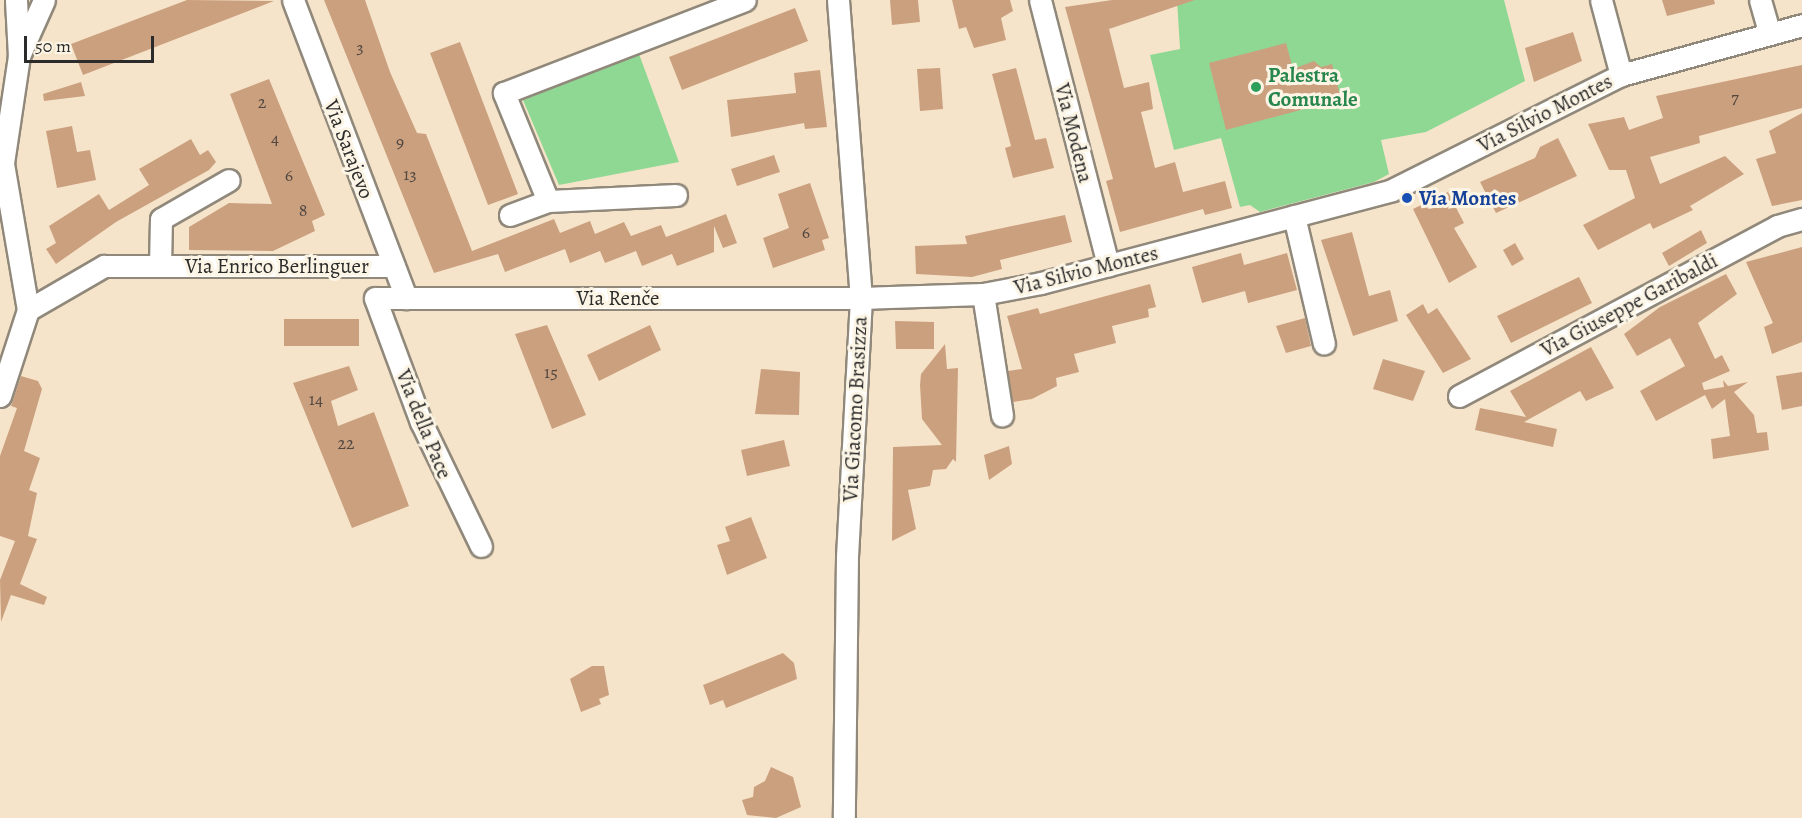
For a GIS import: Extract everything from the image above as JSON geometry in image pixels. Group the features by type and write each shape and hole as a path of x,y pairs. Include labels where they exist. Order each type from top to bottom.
{"street":[{"path":"0,396 28,310 3,163 19,56 16,0"},
{"path":"19,56 44,0"},
{"name":"Via Sarajevo","path":"293,0 406,298"},
{"path":"548,201 504,93 745,0"},
{"name":"Via Giacomo Brasizza","path":"838,0 861,298 847,557 844,818"},
{"name":"Via Modena","path":"1040,0 1108,265"},
{"path":"1601,0 1621,75"},
{"path":"1760,0 1770,34"},
{"name":"Via Silvio Montes","path":"861,298 983,294 1108,265 1392,190 1621,75 1802,25"},
{"name":"Via Enrico Berlinguer","path":"160,266 161,219 230,180"},
{"path":"510,215 548,201 676,195"},
{"path":"1294,216 1324,344"},
{"name":"Via Giuseppe Garibaldi","path":"1459,396 1777,226 1802,219"},
{"name":"Via Enrico Berlinguer","path":"28,310 104,266 394,266"},
{"path":"983,294 1002,416"},
{"name":"Via Renče","path":"375,298 861,298"},
{"name":"Via della Pace","path":"375,298 421,422 481,546"}],"green space":[{"path":"1177,0 1504,0 1525,81 1426,132 1381,140 1389,174 1374,182 1260,212 1250,205 1240,207 1221,138 1174,150 1150,55 1180,49"},
{"path":"639,54 679,162 559,185 523,100"}],"building":[{"path":"187,0 274,1 83,75 71,44"},
{"path":"324,0 365,0 390,72 417,133 426,134 472,251 554,219 560,233 590,221 595,234 624,222 631,236 661,225 666,237 726,214 737,243 723,248 714,226 714,252 677,266 672,254 642,266 636,251 605,263 600,251 570,263 565,249 505,272 498,254 434,273"},
{"path":"890,0 918,0 920,22 892,25"},
{"path":"952,0 1010,0 1013,11 1001,18 1006,40 974,48 966,27 959,29"},
{"path":"1112,0 1195,0 1109,29 1124,88 1149,82 1153,109 1141,112 1155,168 1175,162 1183,192 1225,181 1232,208 1205,215 1203,209 1120,232 1106,181 1113,179 1065,7"},
{"path":"1662,0 1714,0 1715,4 1667,16"},
{"path":"795,8 808,41 682,90 669,57"},
{"path":"1573,32 1582,61 1534,82 1525,48"},
{"path":"460,42 518,194 488,205 430,53"},
{"path":"1286,43 1293,69 1314,61 1321,67 1332,64 1341,99 1226,130 1209,63"},
{"path":"1802,65 1802,108 1699,136 1700,143 1650,157 1660,184 1725,156 1744,174 1690,206 1693,210 1653,229 1650,223 1598,250 1583,225 1635,198 1626,170 1609,170 1588,124 1624,117 1629,130 1663,118 1656,96"},
{"path":"940,68 943,109 920,111 917,69"},
{"path":"1016,68 1035,140 1046,138 1054,168 1013,178 1005,148 1011,146 992,74"},
{"path":"820,70 827,127 805,129 804,123 731,137 727,100 796,93 794,73"},
{"path":"269,79 325,215 312,221 315,231 273,251 189,250 189,227 229,203 272,204 230,94"},
{"path":"81,82 85,96 44,101 43,94"},
{"path":"1802,113 1802,200 1772,206 1756,159 1776,153 1769,131"},
{"path":"72,126 77,152 90,150 96,180 57,188 46,131"},
{"path":"1558,138 1577,176 1496,213 1480,182 1535,158 1540,147"},
{"path":"191,139 200,155 208,150 216,162 209,170 116,222 56,264 46,249 56,243 49,226 99,194 109,210 149,185 139,169"},
{"path":"774,155 780,172 737,186 731,169"},
{"path":"810,183 829,238 822,240 825,250 773,268 763,238 789,228 778,194"},
{"path":"1448,192 1464,223 1454,228 1477,267 1449,283 1413,209"},
{"path":"1065,215 1072,242 1000,260 1002,269 972,277 916,274 915,246 967,244 965,236"},
{"path":"1701,230 1707,243 1669,266 1662,253"},
{"path":"1352,232 1369,296 1390,290 1398,321 1353,336 1321,240"},
{"path":"1515,243 1524,259 1512,266 1503,250"},
{"path":"1802,247 1802,342 1772,354 1764,327 1773,323 1746,262"},
{"path":"1241,253 1244,265 1287,253 1297,290 1248,303 1245,291 1202,303 1192,267"},
{"path":"1726,274 1737,294 1698,323 1715,359 1722,355 1730,371 1702,383 1704,390 1724,387 1723,380 1728,386 1748,382 1734,392 1754,415 1757,433 1767,432 1769,450 1713,459 1711,439 1730,436 1725,399 1712,409 1705,395 1656,421 1640,391 1685,366 1670,338 1637,356 1624,334 1660,307"},
{"path":"1579,277 1592,303 1511,343 1497,316"},
{"path":"1150,284 1156,307 1148,309 1149,317 1112,326 1116,343 1074,354 1079,372 1056,378 1057,386 1032,399 1013,402 1008,371 1022,369 1007,316 1038,308 1040,314"},
{"path":"1423,304 1428,314 1437,308 1471,359 1443,373 1406,315"},
{"path":"1305,318 1311,346 1286,353 1276,326"},
{"path":"284,319 359,319 359,346 284,346"},
{"path":"895,321 934,322 934,349 896,349"},
{"path":"547,325 586,415 552,429 515,334"},
{"path":"650,325 661,350 599,381 587,355"},
{"path":"945,344 947,369 958,368 956,462 953,459 946,469 933,470 930,486 908,490 916,529 892,541 893,447 942,445 922,419 920,385 921,374"},
{"path":"1591,347 1614,388 1586,401 1580,391 1524,422 1557,429 1553,447 1475,430 1480,408 1526,417 1510,391"},
{"path":"1383,359 1425,371 1413,401 1373,389"},
{"path":"349,366 358,390 331,401 338,426 374,412 409,506 352,528 293,383"},
{"path":"761,369 800,372 799,415 755,414"},
{"path":"1802,372 1802,406 1782,410 1776,376"},
{"path":"21,376 38,381 42,389 24,451 40,458 29,490 37,493 28,536 37,539 20,584 47,597 44,605 11,595 1,622 0,580 15,541 0,536 0,456 17,408 11,406"},
{"path":"784,440 790,466 747,476 741,450"},
{"path":"1009,446 1012,464 989,480 984,455"},
{"path":"751,517 767,558 727,575 717,545 730,541 725,527"},
{"path":"783,653 794,663 797,679 726,708 723,700 710,705 703,685"},
{"path":"592,666 604,666 609,695 599,699 601,704 581,712 570,679"},
{"path":"771,767 793,777 801,807 776,818 747,815 742,800 753,797 754,787 765,781"}],"place":[{"name":"Palestra Comunale","path":"1256,87"},
{"name":"Via Montes","path":"1407,198"}]}
